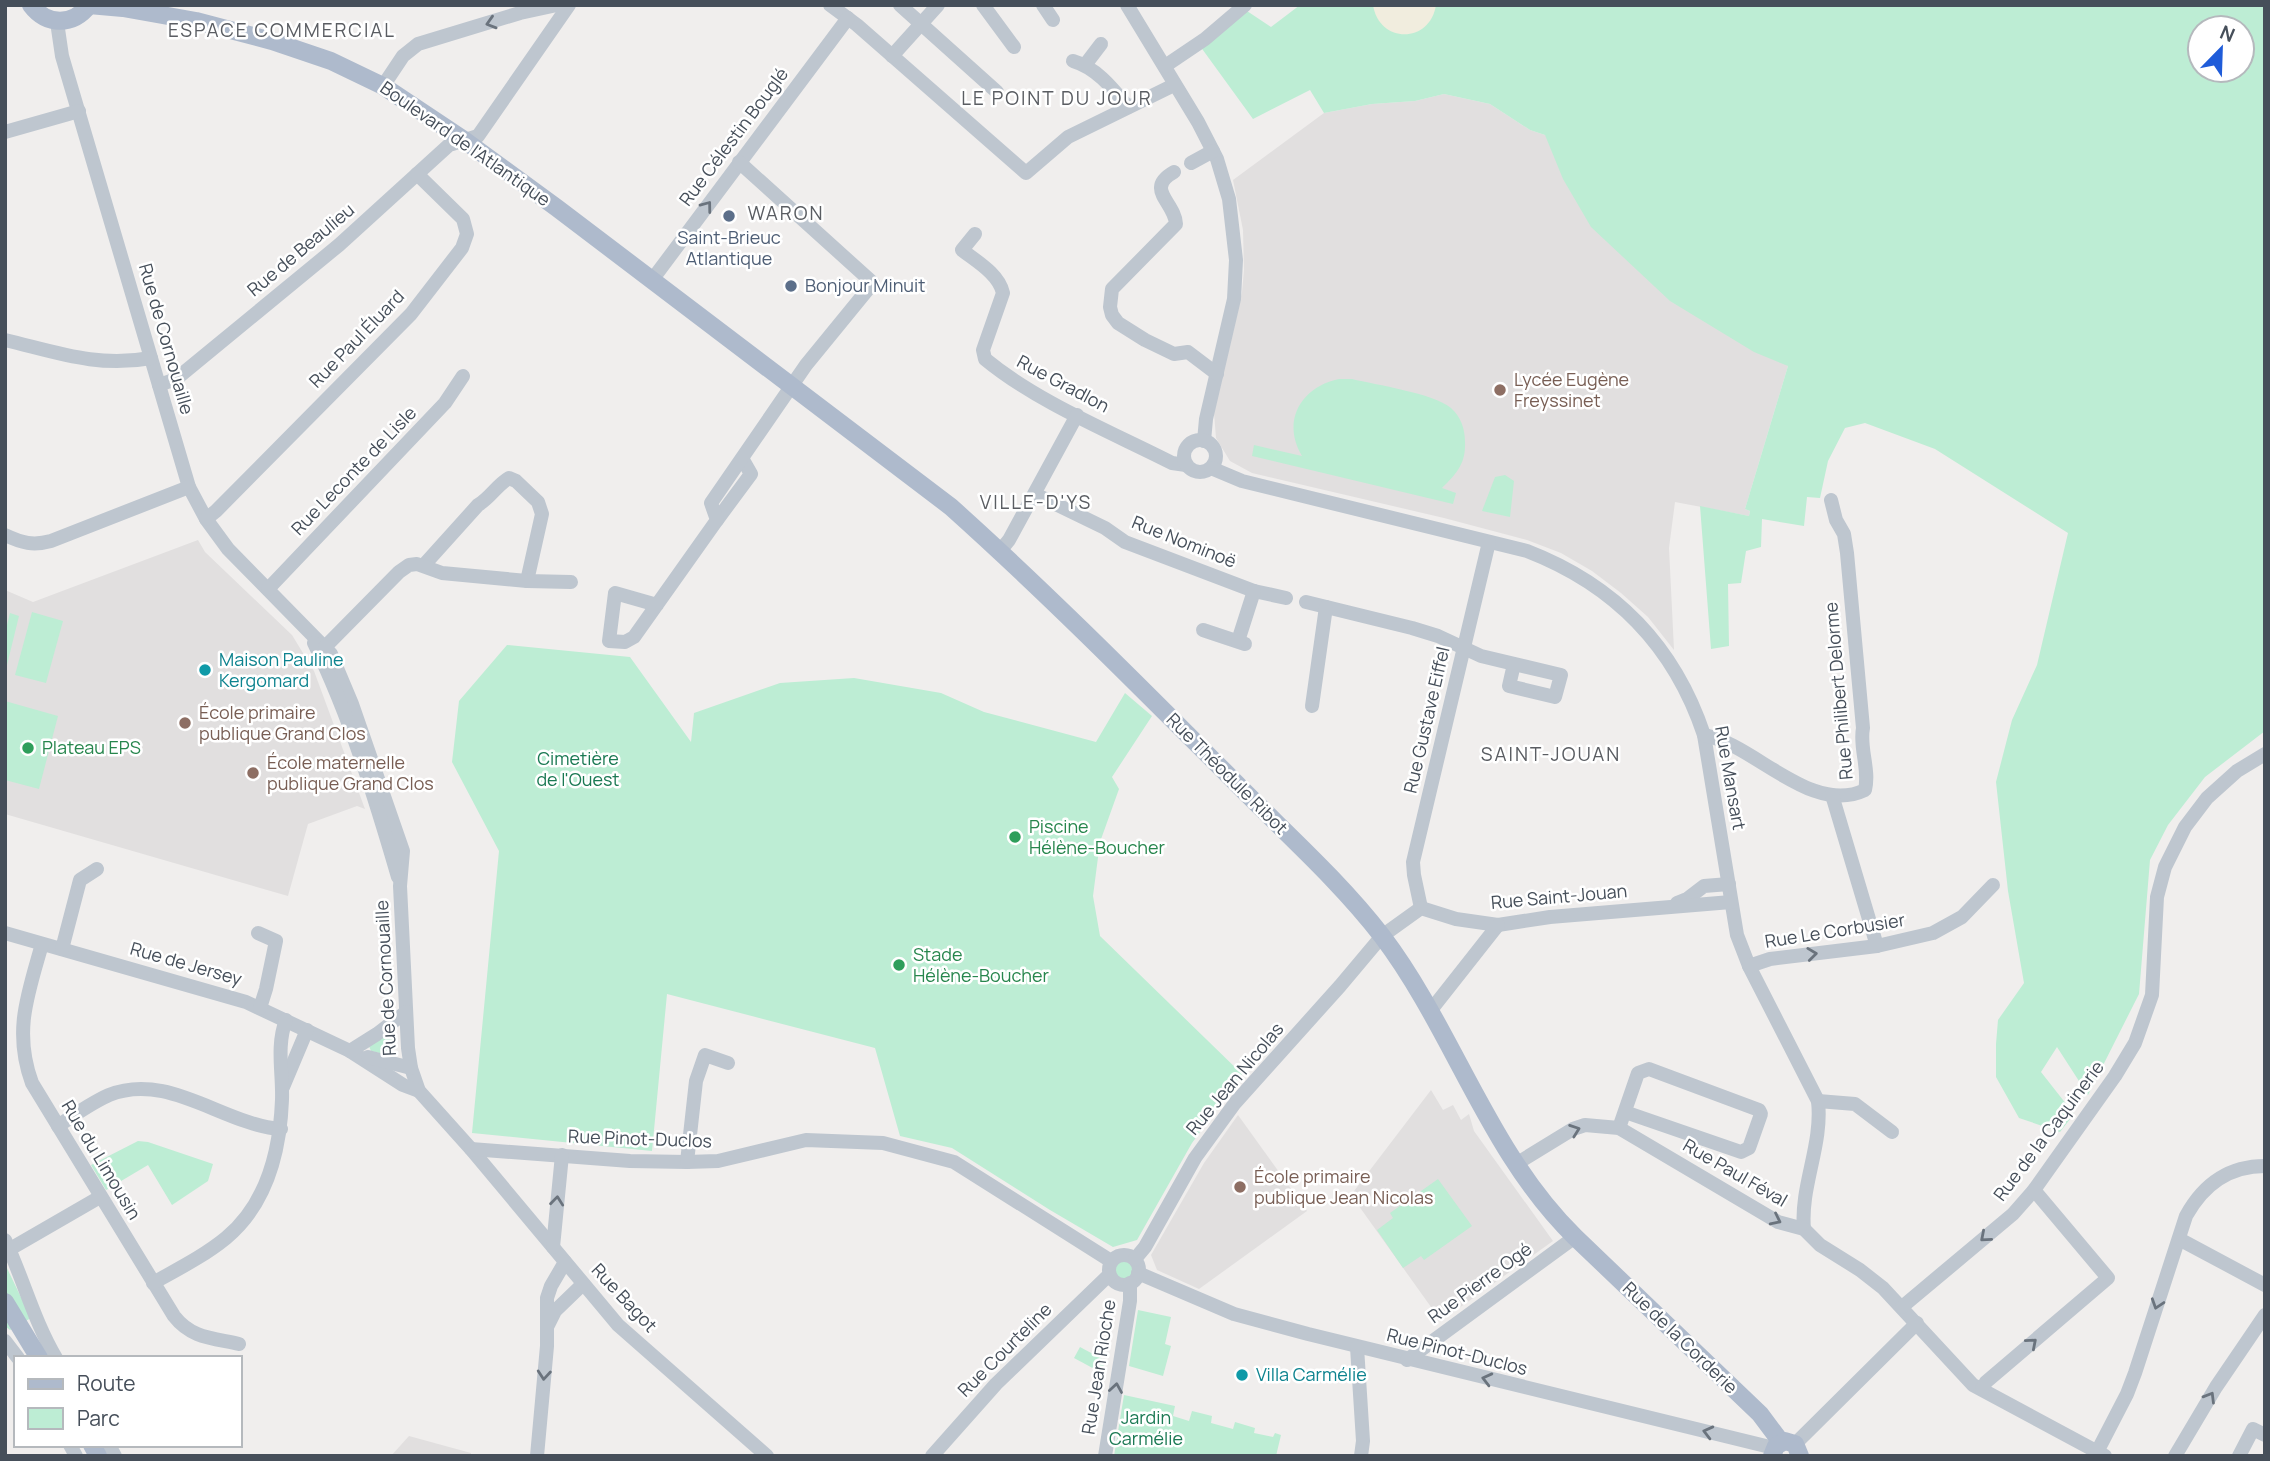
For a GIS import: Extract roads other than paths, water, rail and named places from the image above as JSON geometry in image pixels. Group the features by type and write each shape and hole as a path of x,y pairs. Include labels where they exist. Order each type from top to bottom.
{"main road":[{"path":"31,5 41,16 57,22 71,20 89,5"},
{"name":"Boulevard de l'Atlantique","path":"89,5 196,21 272,41 331,61 383,86 464,140 793,386"},
{"name":"Rue Théodule Ribot","path":"793,386 951,507 1000,551 1137,684 1366,916 1408,971 1492,1126 1516,1164 1575,1237"},
{"name":"Rue de la Corderie","path":"1575,1237 1760,1414 1785,1449"},
{"path":"5,1302 38,1356"}],"street":[{"path":"383,86 403,56 418,44 556,5"},
{"name":"Rue de Beaulieu","path":"159,385 176,379 187,371 340,245 449,145 478,136 569,5"},
{"path":"830,5 892,55 1026,173 1068,136 1174,85"},
{"path":"900,5 998,92"},
{"path":"892,55 938,5"},
{"path":"983,5 1014,47"},
{"path":"1043,5 1053,20"},
{"path":"1127,5 1198,122 1213,151 1229,199 1236,260 1234,299 1206,419 1204,441"},
{"path":"1165,66 1205,39 1245,5"},
{"name":"Rue Célestin Bouglé","path":"652,280 848,18"},
{"name":"Rue de Cornouaille","path":"57,22 62,56 189,487 206,519 228,549 331,654 352,704 403,851 400,886 411,1068"},
{"path":"1101,44 1079,63 1114,90 1128,107"},
{"path":"5,132 79,111"},
{"path":"1191,163 1213,151"},
{"path":"657,605 718,520 711,503 806,365 873,283 739,162"},
{"path":"1174,172 1163,181 1160,188 1176,219 1175,224 1112,289 1110,307 1118,323 1145,340 1174,354 1188,352 1216,373"},
{"name":"Rue Paul Éluard","path":"206,519 411,314 462,248 467,234 463,219 417,174"},
{"name":"Rue Gradlon","path":"975,234 962,250 995,277 1003,293 983,349 985,359 1007,378 1077,415 1172,463 1186,465"},
{"path":"5,340 97,362 151,358"},
{"name":"Rue Leconte de Lisle","path":"268,589 445,403 463,376"},
{"path":"1000,551 1009,540 1077,415"},
{"path":"1195,441 1204,441 1210,444 1216,458 1211,467 1200,472 1192,470 1186,465 1186,448 1195,441"},
{"name":"Rue Mansart","path":"1211,467 1242,481 1489,541 1551,560 1581,575 1618,603 1660,647 1695,705 1704,735 1737,935 1749,966 1818,1101 1820,1120 1803,1209 1804,1229"},
{"path":"424,565 478,505 509,478 516,481 538,502 542,514 527,581"},
{"path":"5,536 35,545 51,541 189,487"},
{"name":"Rue Nominoë","path":"1035,494 1105,528 1125,542 1254,591 1286,598"},
{"name":"Rue Philibert Delorme","path":"1704,735 1723,739 1781,776 1832,795 1852,797 1865,790 1867,779 1847,553 1844,534 1830,500"},
{"name":"Rue Gustave Eiffel","path":"1421,908 1413,875 1413,862 1489,541"},
{"path":"324,647 409,565 424,565 442,573 571,582"},
{"path":"1203,630 1241,643 1254,591"},
{"path":"1306,603 1438,636 1481,656 1514,664"},
{"path":"1312,706 1326,607"},
{"name":"Rue de Cornouaille","path":"307,629 345,716 375,799 400,886"},
{"name":"Rue de la Caquinerie","path":"1902,1307 2013,1214 2034,1190 2115,1076 2135,1043 2152,995 2157,897 2165,867 2185,827 2207,798 2237,771 2265,754"},
{"path":"1832,795 1877,946"},
{"path":"62,949 80,880 97,869"},
{"name":"Rue Saint-Jouan","path":"1666,907 1687,899 1704,886 1729,884"},
{"name":"Rue Le Corbusier","path":"1749,966 1770,959 1877,946 1933,933 1962,917 1993,885"},
{"name":"Rue Saint-Jouan","path":"1421,908 1456,919 1497,925 1550,917 1731,902"},
{"path":"1382,936 1421,908"},
{"path":"1431,1010 1497,925"},
{"name":"Rue de Jersey","path":"5,933 246,1002 350,1051 403,1085 419,1091"},
{"path":"258,933 276,941 260,1008"},
{"name":"Rue Jean Nicolas","path":"1135,1272 1144,1247 1195,1158 1229,1111 1382,936"},
{"name":"Rue du Limousin","path":"42,944 23,1013 21,1034 32,1083 183,1328 199,1336 239,1344"},
{"path":"350,1051 407,1012"},
{"path":"153,1283 208,1251 244,1221 264,1188 278,1148 281,1129 280,1063 282,1030 286,1020"},
{"path":"282,1088 307,1030"},
{"name":"Rue de Jersey","path":"350,1051 411,1068 419,1091 471,1149"},
{"path":"687,1162 696,1081 705,1055 728,1063"},
{"path":"1619,1128 1638,1073 1649,1069 1760,1111 1761,1114 1749,1148 1741,1152 1625,1112"},
{"path":"58,1126 110,1095 137,1089 174,1094 263,1128 281,1129"},
{"path":"1818,1101 1855,1104 1892,1132"},
{"name":"Rue Paul Féval","path":"1516,1164 1573,1129 1585,1125 1619,1128 1778,1222 1804,1229 1820,1245 1872,1279 1902,1307 1963,1375 1982,1389 2101,1454"},
{"name":"Rue Pinot-Duclos","path":"471,1149 630,1161 687,1162 718,1161 806,1140 858,1141 904,1148 954,1162 1110,1268 1116,1283 1135,1272 1234,1314 1407,1360 1785,1449"},
{"name":"Rue Bagot","path":"471,1149 631,1338 767,1456"},
{"path":"553,1247 562,1155"},
{"path":"2101,1454 2135,1373 2186,1216 2203,1191 2232,1171 2265,1166"},
{"path":"1982,1389 1986,1382 2108,1278 2034,1190"},
{"path":"55,1356 21,1283 8,1244 100,1197"},
{"name":"Rue Pierre Ogé","path":"1407,1360 1575,1237"},
{"path":"2179,1239 2265,1285"},
{"path":"1110,1268 1119,1255 1123,1254 1135,1272"},
{"path":"537,1456 547,1346 547,1298 565,1262"},
{"name":"Rue Courteline","path":"932,1456 996,1384 1110,1268"},
{"name":"Rue Jean Rioche","path":"1105,1456 1135,1272"},
{"path":"546,1328 555,1311 583,1284"},
{"path":"2175,1456 2216,1387 2265,1315"},
{"path":"1785,1449 1917,1323"},
{"path":"5,1341 16,1356"},
{"path":"1357,1347 1363,1441 1361,1456"},
{"path":"2238,1456 2253,1429 2265,1435"}],"place":[{"name":"Saint-Brieuc Atlantique","path":"729,216"},
{"name":"Bonjour Minuit","path":"791,286"},
{"name":"Lycée Eugène Freyssinet","path":"1500,390"},
{"name":"Maison Pauline Kergomard","path":"205,670"},
{"name":"École primaire publique Grand Clos","path":"185,723"},
{"name":"Plateau EPS","path":"28,748"},
{"name":"École maternelle publique Grand Clos","path":"253,773"},
{"name":"Piscine Hélène-Boucher","path":"1015,837"},
{"name":"Stade Hélène-Boucher","path":"899,965"},
{"name":"École primaire publique Jean Nicolas","path":"1240,1187"},
{"name":"Villa Carmélie","path":"1242,1375"}],"district":[{"name":"ESPACE COMMERCIAL","path":"282,30"},
{"name":"LE POINT DU JOUR","path":"1057,98"},
{"name":"WARON","path":"786,213"},
{"name":"VILLE-D'YS","path":"1036,502"},
{"name":"SAINT-JOUAN","path":"1551,754"}],"park label":[{"name":"Cimetière de l'Ouest","path":"578,769"},
{"name":"Jardin Carmélie","path":"1146,1428"}]}
